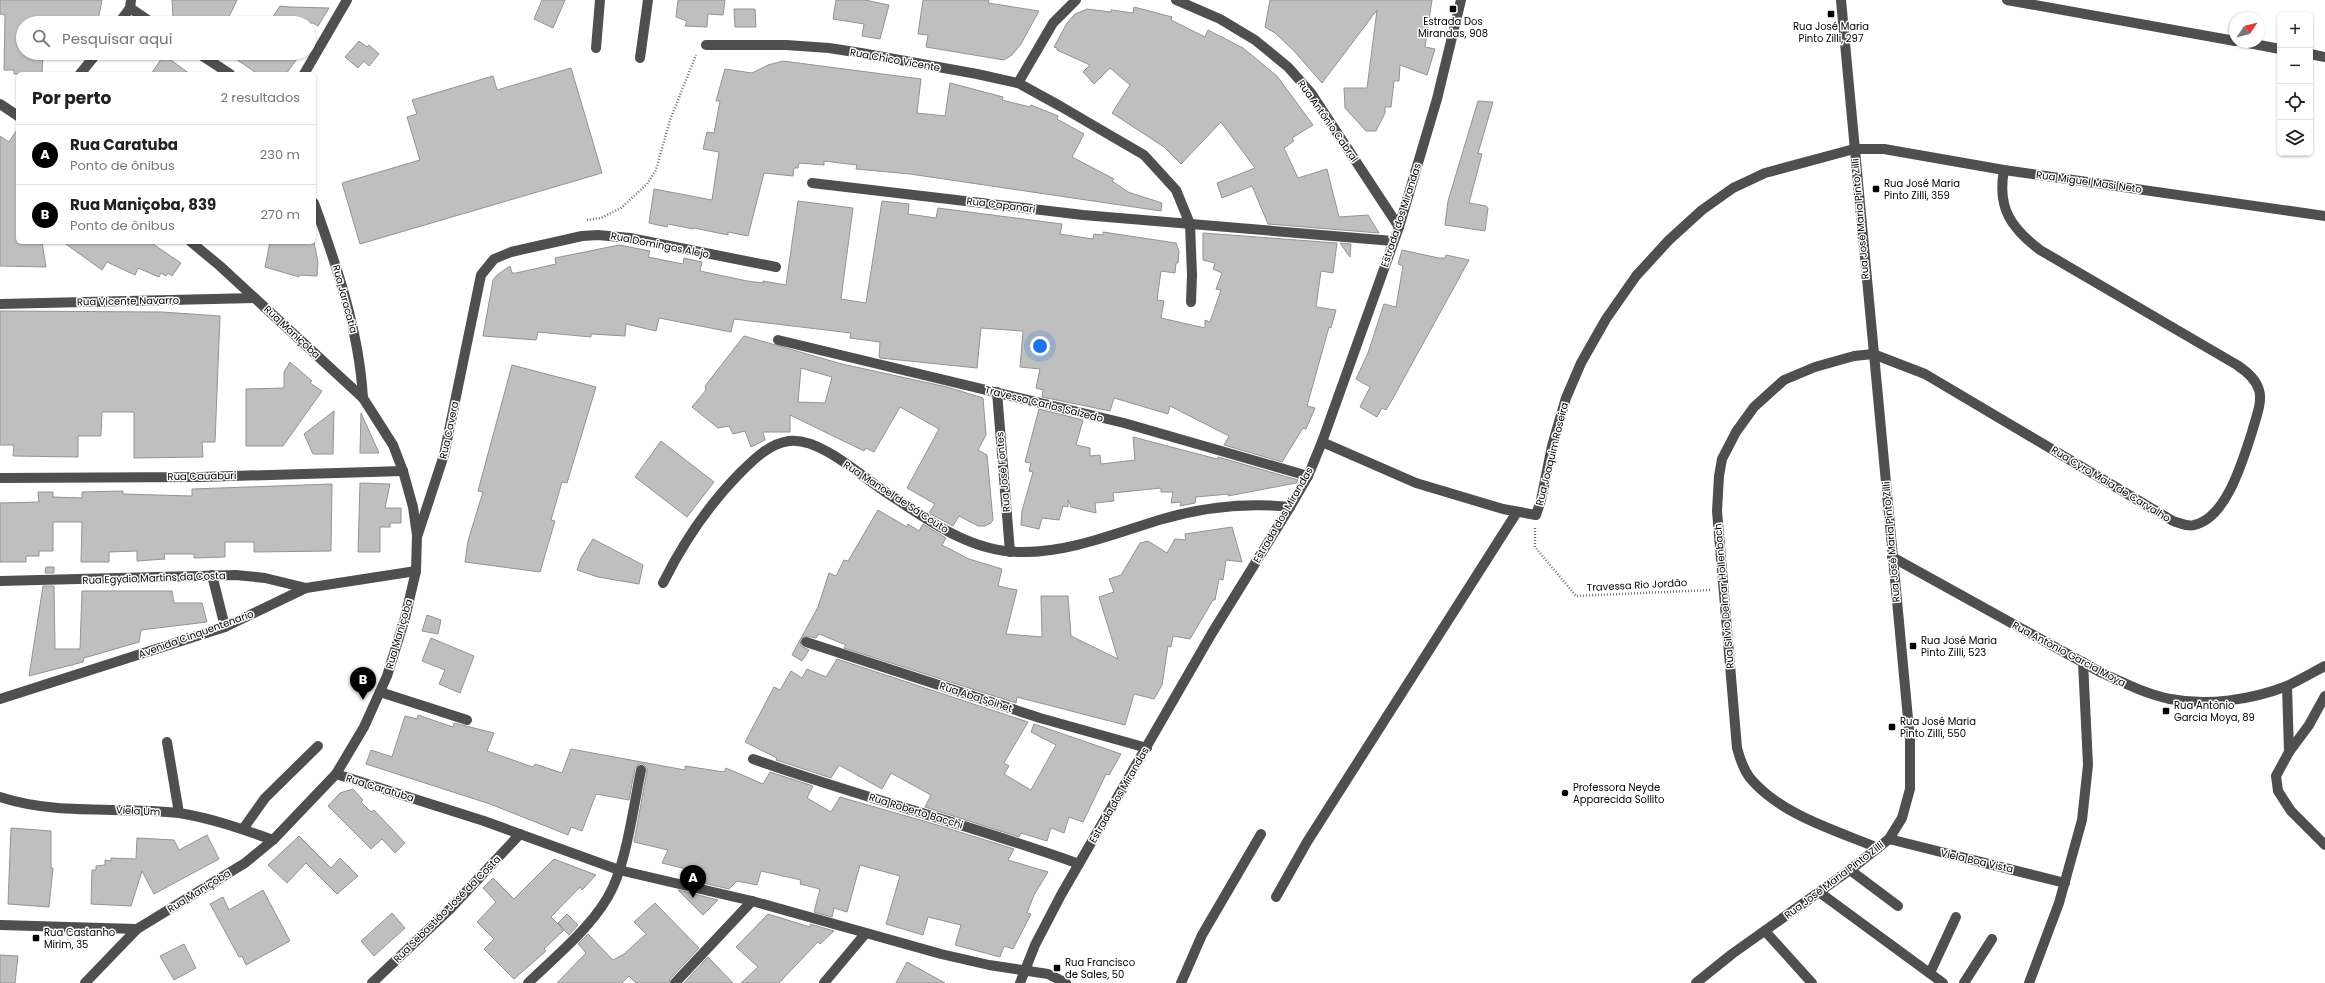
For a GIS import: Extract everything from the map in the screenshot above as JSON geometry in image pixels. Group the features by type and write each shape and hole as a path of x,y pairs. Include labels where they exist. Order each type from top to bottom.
{"street":[{"path":"316,53 347,0"},
{"path":"596,48 600,0"},
{"path":"640,58 648,0"},
{"path":"1018,84 1053,23 1076,0"},
{"name":"Rua Antônio Cabral","path":"1176,0 1220,19 1255,40 1288,67 1311,93 1399,227"},
{"name":"Estrada dos Mirandas","path":"1020,983 1045,924 1079,864 1212,633 1308,476 1322,442 1399,227 1437,99 1461,0"},
{"name":"Rua José Maria Pinto Zilli","path":"1696,983 1732,954 1850,870 1889,839 1902,818 1910,789 1910,740 1841,0"},
{"path":"2007,0 2229,39"},
{"path":"124,16 130,4 144,16"},
{"name":"Rua Chico Vicente","path":"706,45 786,45 830,48 977,74 1018,84 1110,134 1144,155 1176,190 1190,224 1192,274 1191,302"},
{"path":"2265,46 2277,48"},
{"path":"2313,55 2325,57"},
{"path":"82,72 91,60"},
{"path":"209,60 227,72"},
{"path":"305,72 312,60"},
{"path":"0,104 16,115"},
{"name":"Rua Miguel Masi Neto","path":"1854,149 1884,149 2004,170 2325,216"},
{"name":"Rua Joaquim Roseira","path":"1322,442 1416,484 1517,512 1536,515 1541,500 1552,446 1566,398 1588,350 1636,276 1669,240 1702,210 1733,188 1765,173 1854,149"},
{"name":"Rua Cyro Maia de Carvalho","path":"1873,354 1925,374 2173,521 2184,525 2194,525 2203,521 2226,498 2238,476 2256,418 2260,396 2254,381 2237,365 2040,250 2021,235 2006,213 2002,183 2004,170"},
{"name":"Rua Capanari","path":"812,183 1083,215 1393,241"},
{"name":"Rua Jaracatia","path":"316,209 338,270 352,322 361,365 363,398"},
{"name":"Rua Domingos Alejo","path":"471,322 481,275 494,259 511,252 582,236 598,235 624,237 776,267"},
{"name":"Rua Maniçoba","path":"85,983 137,929 245,862 273,840 336,774 364,728 387,676 405,618 416,571 418,535 413,507 403,471 393,445 363,398 255,298 193,244"},
{"name":"Rua Vicente Navarro","path":"0,304 255,298"},
{"name":"Rua Cavera","path":"418,535 444,455 471,322"},
{"name":"Travessa Carlos Salzedo","path":"778,340 1124,423 1308,476"},
{"name":"Rua Silvio Delmar Hollenbach","path":"1873,354 1854,356 1815,367 1784,380 1754,407 1736,432 1722,459 1716,511 1737,748 1746,772 1761,790 1787,809 1878,848"},
{"name":"Rua José Fontes","path":"997,392 1010,552"},
{"name":"Rua Manoel de Sá Couto","path":"662,584 689,534 728,486 764,451 778,444 790,441 808,443 824,450 884,491 958,536 974,544 1010,552 1062,549 1161,520 1232,505 1260,504 1290,507"},
{"name":"Rua Cauaburi","path":"0,478 200,476 403,471"},
{"path":"1276,897 1307,842 1517,512"},
{"name":"Rua Antônio Garcia Moya","path":"1892,557 2082,662 2135,688 2170,699 2207,702 2249,697 2286,686 2325,666"},
{"name":"Avenida Cinquentenario","path":"0,699 224,626 306,588 416,571"},
{"path":"212,575 224,626"},
{"name":"Rua Egydio Martins da Costa","path":"0,581 118,579 212,575 266,578 306,588"},
{"name":"Rua Aba Soihet","path":"806,642 1040,718 1146,748"},
{"path":"2029,983 2065,883 2082,820 2087,789 2088,765 2082,662"},
{"path":"2286,686 2289,752"},
{"path":"380,692 468,720"},
{"path":"2325,696 2309,725 2289,752 2276,776 2278,791 2291,811 2325,844"},
{"path":"167,742 179,814"},
{"path":"243,830 265,798 318,746"},
{"name":"Rua Roberto Bacchi","path":"752,760 820,783 935,816 1079,864"},
{"path":"528,983 582,929 601,907 613,887 619,870 641,770"},
{"name":"Rua Caratuba","path":"336,774 520,834 619,870 752,901 865,934 989,965 1048,974 1066,983"},
{"name":"Viela Um","path":"0,797 30,804 63,809 179,814 219,822 273,840"},
{"name":"Rua Sebastião José da Costa","path":"372,983 451,908 520,834"},
{"path":"1181,983 1202,935 1261,834"},
{"name":"Viela Boa Vista","path":"1889,839 2065,883"},
{"path":"1850,870 1898,906"},
{"path":"1819,892 1944,983"},
{"path":"675,983 752,901"},
{"path":"1930,973 1956,917"},
{"path":"0,925 137,929"},
{"path":"1765,931 1812,983"},
{"path":"824,983 865,934"},
{"path":"1964,983 1992,939"}],"path":[{"path":"582,236 588,220 601,218 621,208 647,184 656,170 670,120 696,55 706,45"},
{"name":"Travessa Rio Jordão","path":"1536,515 1535,547 1576,596 1723,589"}],"building":[{"path":"0,0 102,0 99,16 16,16 16,60 43,60 42,72 16,72 16,74 14,74 14,70 4,70 5,15 0,14"},
{"path":"172,0 237,0 229,16 173,16"},
{"path":"542,0 565,0 553,28 534,19"},
{"path":"678,0 725,0 723,15 708,14 707,27 685,26 687,21 676,17"},
{"path":"836,0 865,0 889,5 880,39 862,36 864,24 833,19"},
{"path":"923,0 989,0 988,3 1039,11 1021,44 1012,55 1004,60 926,47 928,35 918,34"},
{"path":"1270,0 1432,0 1425,47 1435,49 1427,75 1400,65 1399,81 1394,81 1391,107 1385,107 1385,113 1376,131 1366,131 1345,108 1344,88 1367,88 1377,10 1322,83 1293,50 1275,33 1265,27"},
{"path":"280,6 329,8 318,26 316,25 316,16 274,16"},
{"path":"1134,7 1172,17 1171,20 1205,37 1208,30 1243,48 1277,76 1313,125 1292,138 1294,141 1284,148 1298,178 1327,169 1339,217 1368,215 1379,233 1268,224 1252,186 1222,198 1217,183 1255,168 1221,122 1181,164 1164,147 1112,113 1130,85 1110,68 1094,84 1083,72 1090,65 1057,50 1057,48 1054,47 1067,23 1075,14 1087,9 1133,13"},
{"path":"734,9 755,9 756,27 735,27"},
{"path":"359,41 367,47 369,45 379,54 369,66 364,61 358,68 345,57"},
{"path":"161,60 171,60 187,72 152,72"},
{"path":"237,60 296,60 287,72 255,72"},
{"path":"783,61 921,79 917,113 945,116 950,83 1003,97 1002,100 1030,107 1031,105 1058,116 1057,119 1084,134 1072,157 1114,179 1112,181 1128,192 1162,203 1161,211 910,174 856,169 857,165 824,161 824,165 799,163 798,168 794,168 793,176 764,173 748,236 728,232 728,235 668,224 667,227 649,223 654,189 712,200 719,152 703,149 707,132 714,133 720,101 716,101 725,69 752,73 768,65"},
{"path":"571,68 602,173 360,244 342,183 420,160 407,117 417,114 412,100 493,76 497,90"},
{"path":"1478,101 1493,102 1478,153 1482,154 1469,203 1486,206 1488,208 1485,231 1445,225 1448,201"},
{"path":"16,131 16,244 42,244 46,267 0,266 0,136 9,142"},
{"path":"798,201 853,208 841,299 866,303 882,201 909,204 908,214 936,218 938,208 1062,224 1060,234 1093,239 1094,234 1103,235 1103,232 1176,243 1179,251 1175,273 1161,271 1157,300 1164,301 1161,318 1205,328 1205,320 1210,322 1221,290 1216,289 1222,273 1213,269 1215,263 1203,260 1203,233 1337,243 1333,273 1321,271 1316,307 1336,310 1331,328 1329,327 1307,406 1315,408 1306,429 1303,428 1282,462 1224,445 1229,436 1170,406 1168,414 1114,398 1110,411 1042,397 1043,390 1036,388 1040,369 1020,367 1022,331 981,328 977,368 880,358 880,342 850,338 851,333 734,319 731,332 659,318 656,331 626,324 625,336 591,334 591,337 538,332 536,340 483,336 493,280 497,275 510,266 512,273 516,273 556,264 555,258 619,245 650,251 648,257 683,264 684,258 702,262 700,271 747,281 763,283 763,281 786,285"},
{"path":"1340,243 1351,244 1350,257 1347,253"},
{"path":"66,244 153,244 181,263 172,276 168,273 166,276 161,273 159,277 138,268 135,275 107,262 102,270"},
{"path":"270,244 314,244 318,262 317,276 299,275 299,277 265,267"},
{"path":"1402,250 1439,258 1445,258 1446,255 1469,260 1392,400 1386,410 1382,408 1377,417 1360,407 1370,387 1356,379 1368,353 1384,304 1396,307 1403,266 1398,264"},
{"path":"0,311 162,312 220,316 215,442 202,442 203,457 134,458 134,412 102,412 101,436 78,436 78,457 13,456 14,445 0,445"},
{"path":"744,336 842,364 947,387 983,398 986,435 978,450 987,455 993,520 985,526 978,526 959,516 953,526 929,513 935,504 907,488 939,429 900,407 874,452 866,448 864,451 790,415 790,432 763,432 765,440 751,447 745,431 733,434 729,426 718,428 692,407 706,390 705,386","holes":["801,368 832,377 825,403 798,402"]},
{"path":"290,362 312,381 310,383 322,391 283,446 246,446 246,389 284,388 284,372"},
{"path":"512,365 596,387 567,483 562,482 551,520 555,521 540,572 465,562 468,541 483,492 478,491"},
{"path":"1039,409 1083,420 1076,445 1090,448 1090,456 1100,455 1101,464 1135,460 1133,437 1217,459 1218,457 1298,480 1296,483 1228,496 1229,494 1196,497 1195,503 1180,506 1181,502 1171,503 1173,492 1161,492 1161,488 1113,493 1114,501 1095,503 1096,513 1071,507 1068,500 1068,507 1063,506 1059,520 1042,518 1039,529 1021,525 1022,511 1033,472 1029,471 1031,463 1025,462"},
{"path":"334,411 333,454 313,454 304,434"},
{"path":"361,413 379,453 360,453"},
{"path":"661,441 714,482 687,517 635,477"},
{"path":"360,483 390,484 385,508 401,508 401,523 390,523 390,527 380,527 380,552 358,552"},
{"path":"332,484 331,551 254,552 254,542 225,542 225,557 194,558 194,554 164,554 165,559 137,561 137,551 109,552 109,562 81,562 82,522 53,522 53,551 39,551 39,556 26,556 26,562 0,562 0,503 39,502 38,492 53,492 53,497 82,498 82,492 123,491 123,494 192,496 192,489"},
{"path":"878,510 907,527 908,524 919,531 923,524 946,538 942,545 969,559 1002,569 998,586 1017,590 1006,634 1042,637 1041,596 1068,596 1071,636 1118,659 1099,597 1114,592 1109,579 1121,575 1140,543 1148,541 1167,553 1175,539 1186,540 1185,534 1232,527 1242,562 1226,560 1223,580 1219,579 1215,600 1213,600 1190,639 1173,636 1171,647 1168,646 1162,685 1154,699 1134,694 1125,725 1017,697 1016,703 844,648 846,645 819,634 816,638 805,636 800,640 818,607 829,573 836,576 844,560 848,561"},
{"path":"593,539 643,565 639,584 598,577 577,570 581,558"},
{"path":"46,567 54,567 54,573 45,573"},
{"path":"43,586 54,586 55,649 80,649 82,591 172,591 174,603 202,603 207,622 141,630 139,642 84,658 83,662 29,676"},
{"path":"427,615 441,620 438,634 422,631"},
{"path":"431,638 474,656 460,693 439,684 445,670 422,661"},
{"path":"800,640 801,646 809,650 802,661 792,655"},
{"path":"837,659 1028,722 1004,763 1009,766 1004,774 1031,790 1056,745 1031,732 1034,724 1121,754 1109,775 1106,774 1083,822 1069,817 1064,833 1051,828 1047,841 1021,833 1019,837 925,807 931,795 891,773 882,789 839,765 831,778 776,760 777,758 745,742 774,687 780,690 791,671 802,678 807,669 826,677"},
{"path":"418,715 453,727 454,723 494,733 487,751 533,767 535,764 562,773 571,749 685,770 685,766 724,772 726,768 763,784 770,772 813,786 807,798 831,812 840,797 1014,849 1008,860 1048,872 1034,895 1027,913 1031,914 1013,949 1004,946 1000,957 955,945 961,925 928,917 923,935 886,924 900,876 860,865 847,912 834,908 832,917 814,912 820,889 800,884 801,880 761,871 757,885 737,881 729,889 682,878 690,870 662,863 668,850 634,842 647,771 647,768 643,764 639,764 635,768 629,800 596,794 582,831 571,827 568,835 490,804 366,764 371,750 392,757 405,716 417,719"},
{"path":"353,789 363,800 361,802 371,812 374,810 405,843 395,853 382,839 371,849 328,806 340,793"},
{"path":"11,828 51,831 51,868 53,868 49,907 8,904"},
{"path":"207,835 219,859 154,894 142,871 131,906 91,904 92,870 96,870 96,866 105,865 105,860 111,861 111,858 136,859 137,838 174,840 179,850"},
{"path":"299,836 331,868 340,858 358,876 337,894 306,863 287,883 268,865"},
{"path":"554,859 596,875 582,890 580,887 551,917 564,930 544,949 546,951 514,979 484,949 494,939 477,922 496,902 483,888 493,878 514,899"},
{"path":"263,890 290,941 246,965 242,956 239,957 210,904 223,897 229,910"},
{"path":"678,890 718,900 703,915"},
{"path":"655,903 699,948 670,979 669,983 636,983 629,976 622,983 557,983 586,953 578,944 588,934 613,960 624,954 646,934 634,922"},
{"path":"392,913 405,928 374,956 361,941"},
{"path":"567,914 578,925 569,935 558,923"},
{"path":"768,914 810,927 810,924 834,931 820,944 818,942 779,983 741,983 758,967 736,947"},
{"path":"184,944 196,968 174,980 160,956"},
{"path":"0,955 18,956 15,983 0,983"},
{"path":"708,957 733,983 684,983"},
{"path":"907,962 945,983 896,983"}],"place":[{"name":"Estrada Dos Mirandas, 908","path":"1453,9"},
{"name":"Rua José Maria Pinto Zilli, 297","path":"1831,14"},
{"name":"Rua José Maria Pinto Zilli, 359","path":"1876,189"},
{"name":"Rua José Maria Pinto Zilli, 523","path":"1913,646"},
{"name":"Rua Maniçoba, 839","path":"363,700"},
{"name":"Rua Antônio Garcia Moya, 89","path":"2166,711"},
{"name":"Rua José Maria Pinto Zilli, 550","path":"1892,727"},
{"name":"Professora Neyde Apparecida Sollito","path":"1565,793"},
{"name":"Rua Caratuba","path":"693,898"},
{"name":"Rua Castanho Mirim, 35","path":"36,938"},
{"name":"Rua Francisco de Sales, 50","path":"1057,968"}]}
